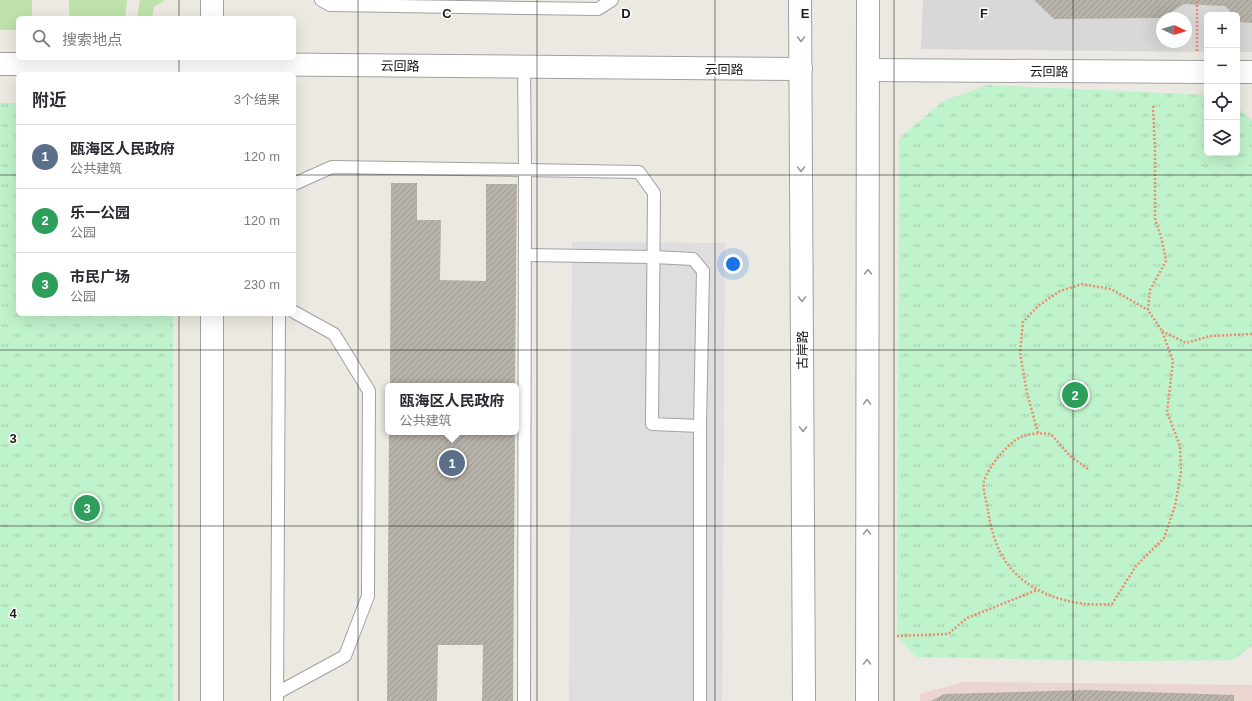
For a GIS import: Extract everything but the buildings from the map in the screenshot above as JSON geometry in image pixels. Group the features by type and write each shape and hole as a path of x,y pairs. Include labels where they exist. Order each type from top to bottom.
{"street":[{"path":"212,0 212,16"},
{"name":"古岸路","path":"800,0 804,701"},
{"path":"867,701 868,0"},
{"name":"云回路","path":"0,64 801,69"},
{"name":"云回路","path":"868,70 1202,72"},
{"path":"1240,72 1252,72"},
{"path":"212,316 212,701"}],"lane":[{"path":"322,0 330,5 598,9 612,0"},
{"path":"524,67 524,701"},
{"path":"296,183 332,167 639,172 654,193 652,424 700,426"},
{"path":"525,255 693,259 703,271 700,426 700,701"},
{"path":"277,697 345,656 368,596 369,391 334,334 296,313"},
{"path":"277,697 279,316"}],"path":[{"path":"1197,0 1202,72"},
{"path":"1148,310 1150,290 1166,261 1161,236 1155,220 1155,149 1153,106"},
{"path":"1038,433 1027,393 1020,353 1023,322 1038,306 1060,291 1082,284 1111,289 1148,310 1162,331 1173,361 1167,412 1180,446 1180,472 1175,506 1164,538 1136,566 1112,604 1092,606 1066,602 1038,590 1017,575 1000,552 990,520 983,482 996,459 1020,438 1038,433 1051,434 1070,456 1088,469"},
{"path":"1162,331 1186,343 1210,336 1252,334"},
{"path":"897,636 920,637 948,634 967,618 1038,590"}],"shaded area":[{"path":"923,0 1252,0 1252,52 1240,52 1240,12 1204,12 1204,52 921,49"},
{"path":"572,242 725,243 722,701 569,701"},
{"path":"963,682 1252,685 1252,701 920,701 920,694"}],"green space":[{"path":"0,0 32,0 32,16 16,16 16,30 0,30"},
{"path":"69,0 127,0 125,16 70,16"},
{"path":"140,0 165,0 154,7 152,16 137,16"},
{"path":"987,85 1204,95 1204,156 1240,156 1240,110 1252,120 1252,646 1233,660 1127,661 916,657 897,636 899,138 943,101"},
{"path":"0,103 16,103 16,316 173,316 173,701 0,701"}],"place":[{"name":"乐一公园","path":"1075,395"},
{"name":"瓯海区人民政府","path":"452,463"},
{"name":"市民广场","path":"87,508"}]}
